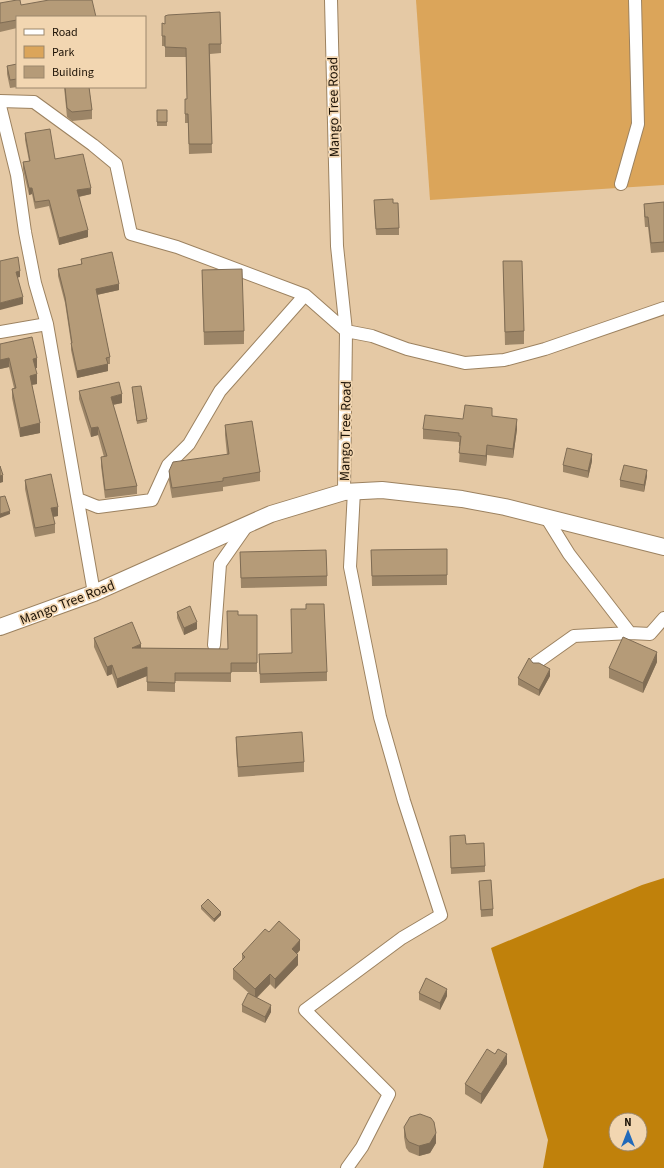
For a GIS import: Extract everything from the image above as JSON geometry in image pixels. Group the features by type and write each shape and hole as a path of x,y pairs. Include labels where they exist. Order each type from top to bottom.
{"main road":[{"path":"349,491 382,490 462,499 546,517 664,547"},
{"name":"Mango Tree Road","path":"0,627 94,593 271,514 349,491"}],"street":[{"name":"Mango Tree Road","path":"331,0 337,246 346,331 349,491"},
{"path":"621,184 638,124 635,0"},
{"path":"0,101 34,102 93,145 116,164 131,234 177,247 305,295 346,331 372,336 407,349 465,363 504,360 545,350 664,308"},
{"path":"0,106 17,175 25,232 35,283 46,324 94,593"},
{"path":"78,499 98,507 152,500 168,465 189,444 220,391 305,295"},
{"path":"0,332 46,324"},
{"path":"347,1168 362,1147 389,1094 305,1010 402,938 441,915 404,801 380,716 350,567 349,491"},
{"path":"546,517 569,554 630,633"},
{"path":"214,645 220,564 248,524"},
{"path":"536,663 574,636 630,633 650,634 664,618"}],"green space":[{"path":"416,0 664,0 664,185 430,200"}],"shaded area":[{"path":"664,878 664,1168 543,1168 548,1140 491,948 642,885"}],"building":[{"path":"20,0 21,5 49,0 92,0 96,16 16,16 16,20 0,23 0,3"},
{"path":"220,12 221,44 209,44 212,144 189,144 188,114 185,114 185,99 187,99 186,48 165,47 165,36 162,36 162,23 165,24 165,16 168,15"},
{"path":"16,64 16,79 10,80 7,66"},
{"path":"65,88 89,88 92,110 72,112 67,108"},
{"path":"157,110 167,110 167,122 157,122"},
{"path":"50,129 55,159 83,154 91,188 77,190 88,230 59,238 49,200 35,202 32,188 29,188 23,162 30,161 25,133"},
{"path":"393,199 393,203 398,203 399,228 376,229 374,200"},
{"path":"664,202 664,242 651,243 648,217 645,217 644,204"},
{"path":"112,252 119,284 96,289 110,357 106,358 108,364 77,371 71,343 65,297 58,269 82,264 81,259"},
{"path":"18,257 20,271 16,272 23,297 0,303 0,261"},
{"path":"503,261 522,261 524,331 505,332"},
{"path":"242,269 244,331 204,332 202,270"},
{"path":"32,337 37,358 33,359 37,374 30,376 40,423 20,428 12,389 16,388 9,358 0,360 0,344"},
{"path":"119,382 122,394 111,397 137,486 105,490 101,457 107,456 98,427 91,428 79,391"},
{"path":"141,386 147,419 137,421 132,387"},
{"path":"465,405 492,408 492,416 517,419 513,449 487,445 486,456 459,453 461,436 459,436 459,433 423,429 425,415 463,419"},
{"path":"252,421 260,472 223,478 223,481 172,488 169,471 173,462 229,454 225,425"},
{"path":"567,448 592,454 588,471 563,465"},
{"path":"624,465 647,470 644,485 620,480"},
{"path":"0,466 3,475 0,476"},
{"path":"51,474 58,507 51,508 55,524 35,528 25,480"},
{"path":"5,496 10,511 0,514 0,497"},
{"path":"447,549 447,575 372,576 371,550"},
{"path":"326,550 327,576 241,578 240,552"},
{"path":"306,604 324,604 327,672 260,674 259,654 292,653 291,609 306,609"},
{"path":"190,606 197,622 184,628 177,612"},
{"path":"227,611 238,611 238,615 257,615 257,663 231,663 231,673 175,673 175,683 147,682 147,667 117,679 112,665 107,667 94,638 132,622 141,644 132,648 228,649"},
{"path":"623,637 657,652 643,683 609,668"},
{"path":"529,658 533,663 539,663 550,669 539,690 518,678"},
{"path":"302,732 304,762 238,767 236,737"},
{"path":"465,835 466,844 484,843 485,866 451,868 450,836"},
{"path":"491,880 493,909 481,910 479,881"},
{"path":"208,899 221,912 214,919 201,906"},
{"path":"279,921 300,940 292,949 298,955 275,979 270,974 255,989 233,969 245,957 242,954 265,929 269,932"},
{"path":"426,978 447,989 440,1003 419,993"},
{"path":"248,993 271,1005 265,1017 242,1005"},
{"path":"487,1049 495,1054 498,1049 507,1054 481,1094 465,1084"},
{"path":"420,1114 431,1118 434,1122 436,1133 430,1143 419,1146 409,1142 406,1138 404,1127 410,1117"}]}
